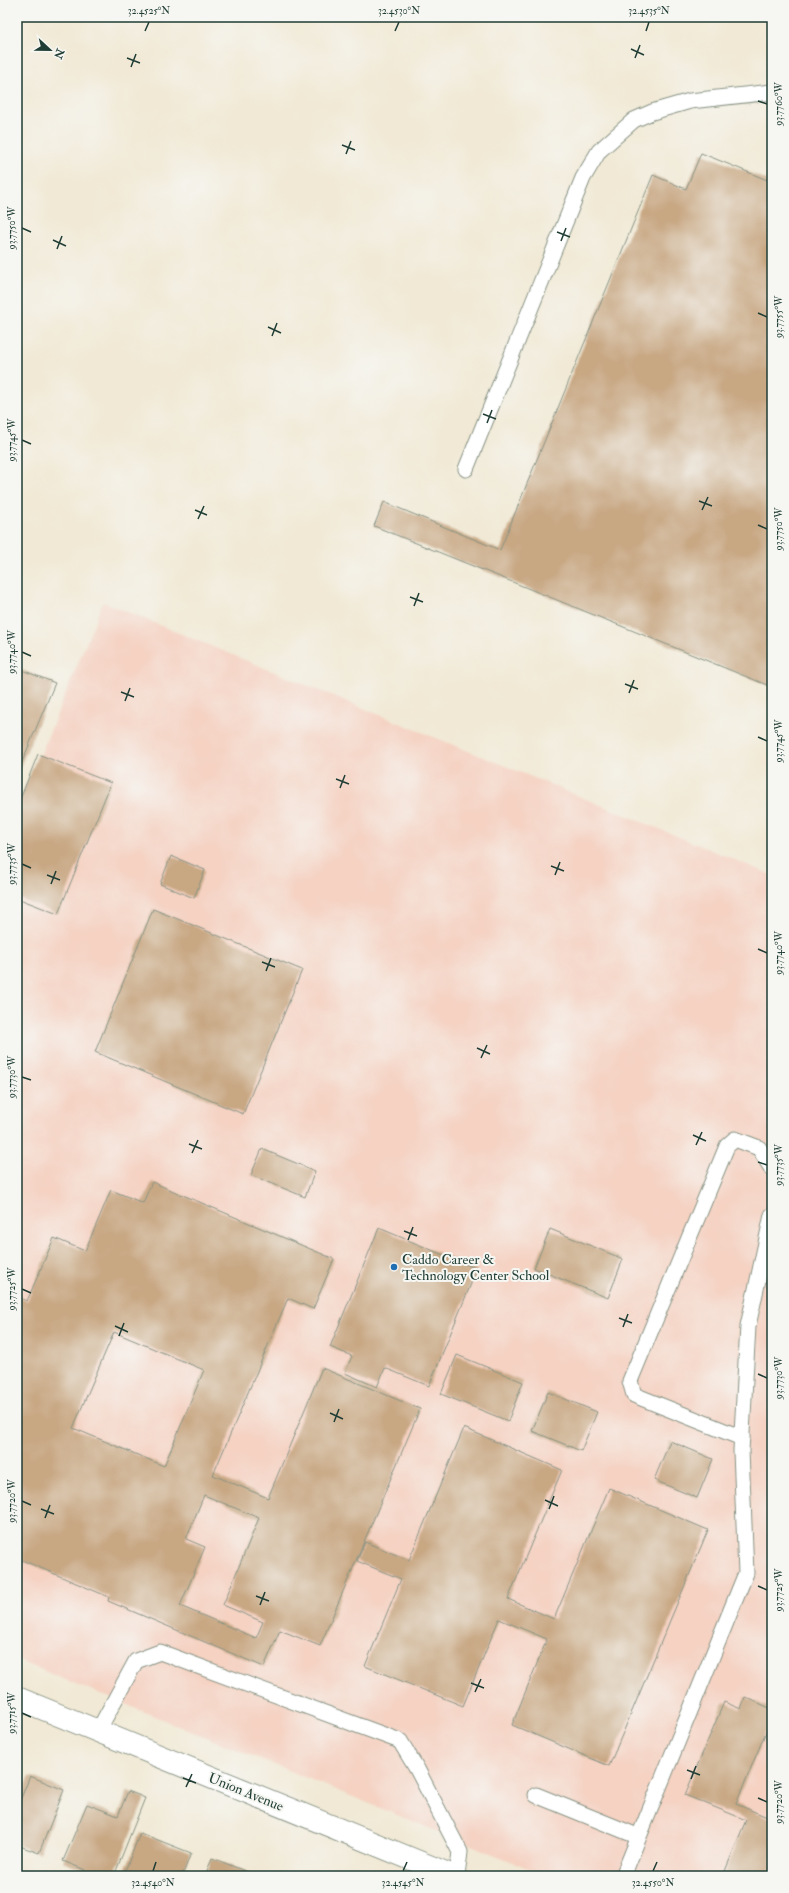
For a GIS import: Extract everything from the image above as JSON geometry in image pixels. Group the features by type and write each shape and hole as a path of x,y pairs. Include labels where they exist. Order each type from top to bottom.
{"street":[{"name":"Union Avenue","path":"17,1698 453,1876"}],"lane":[{"path":"466,469 583,178 599,151 634,120 652,112 690,101 772,92"},
{"path":"742,1438 634,1395 630,1381 727,1146 735,1139 759,1148 772,1169"},
{"path":"622,1876 637,1836 746,1573 741,1451 748,1326 772,1215"},
{"path":"98,1731 136,1661 160,1652 400,1741 417,1769 460,1852 458,1876"},
{"path":"536,1794 637,1836"}],"shaded area":[{"name":"Caddo Career & Technology Center School","path":"103,602 772,875 772,1876 547,1876 17,1660 17,812"}],"building":[{"path":"701,153 772,182 772,687 374,526 384,502 500,550 653,175 686,189"},
{"path":"17,668 55,683 17,774"},
{"path":"38,754 111,783 58,914 17,898 17,807"},
{"path":"171,856 205,870 194,898 160,884"},
{"path":"153,909 302,970 243,1114 95,1052"},
{"path":"262,1149 315,1171 305,1197 251,1175"},
{"path":"152,1182 334,1259 313,1309 288,1298 213,1475 268,1498 322,1368 420,1409 320,1646 280,1630 264,1667 108,1601 109,1597 17,1558 17,1298 18,1297 27,1301 54,1238 85,1251 111,1190 143,1203","holes":["114,1332 204,1370 164,1466 73,1428","204,1495 259,1518 223,1605 263,1622 256,1638 180,1606 205,1547 186,1539"]},
{"path":"379,1228 477,1269 429,1386 385,1368 377,1387 345,1373 352,1356 330,1347"},
{"path":"550,1229 623,1259 608,1298 534,1268"},
{"path":"457,1355 523,1382 508,1421 441,1394"},
{"path":"548,1392 597,1412 581,1451 532,1431"},
{"path":"464,1428 562,1470 508,1599 554,1619 609,1488 708,1530 609,1766 512,1725 547,1639 499,1619 463,1706 365,1666 401,1579 357,1561 365,1542 409,1560"},
{"path":"670,1441 713,1459 697,1498 654,1480"},
{"path":"745,1697 772,1709 772,1717 736,1804 772,1819 772,1876 723,1876 746,1820 685,1795 724,1702 741,1709"},
{"path":"30,1776 64,1790 39,1853 17,1845 17,1808"},
{"path":"128,1791 145,1798 114,1876 100,1876 63,1861 87,1804 118,1816"},
{"path":"140,1833 191,1853 182,1876 123,1876"},
{"path":"212,1858 250,1873 249,1876 205,1876"}],"place":[{"name":"Caddo Career & Technology Center School","path":"394,1267"}]}
